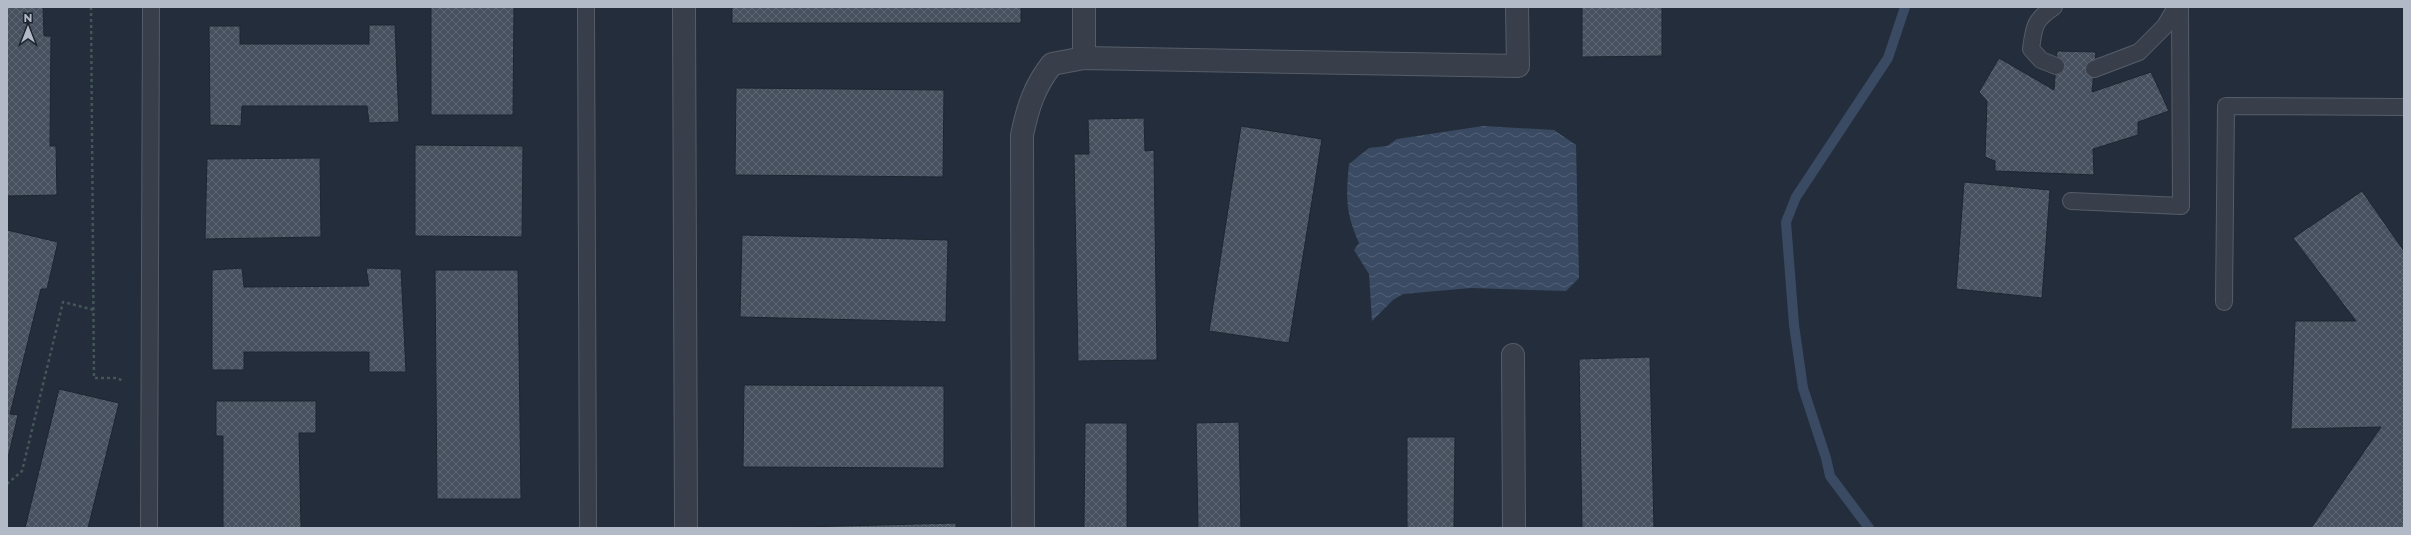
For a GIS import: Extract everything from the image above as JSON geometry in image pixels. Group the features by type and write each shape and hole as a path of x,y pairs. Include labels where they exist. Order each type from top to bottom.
{"street":[{"path":"684,7 686,528"},
{"path":"1084,7 1084,58"},
{"path":"1023,528 1022,135 1028,108 1039,81 1052,64 1084,58 1518,66 1517,7"},
{"path":"1513,355 1514,528"}],"lane":[{"path":"149,528 151,7"},
{"path":"586,7 588,528"},
{"path":"2054,7 2043,14 2034,25 2031,49 2041,60 2056,66"},
{"path":"2094,68 2139,52 2165,26 2176,7"},
{"path":"2071,201 2181,206 2180,7"},
{"path":"2224,302 2226,106 2404,107"}],"path":[{"path":"91,7 94,378 117,378 124,381 126,387"},
{"path":"7,484 22,471 63,302 94,310"}],"water":[{"path":"1483,126 1554,130 1576,145 1579,278 1566,291 1471,288 1403,294 1393,300 1372,321 1369,274 1354,250 1359,243 1354,232 1349,213 1347,185 1349,164 1369,148 1387,146 1397,139"}],"building":[{"path":"7,7 43,7 44,36 51,36 50,146 56,146 57,195 7,196"},
{"path":"431,7 514,7 513,115 431,115"},
{"path":"732,7 1021,7 1021,23 732,23"},
{"path":"1582,7 1662,7 1662,56 1582,57"},
{"path":"369,25 395,25 399,122 369,123 367,106 242,106 241,126 210,125 209,26 240,26 240,44 369,44"},
{"path":"2057,51 2096,52 2092,92 2151,72 2169,111 2138,122 2138,135 2093,149 2094,175 1995,171 1995,161 1985,157 1987,101 1979,92 1999,58 2054,90"},
{"path":"736,88 944,90 943,177 735,175"},
{"path":"1144,118 1145,151 1154,150 1157,360 1078,361 1074,154 1089,154 1088,119"},
{"path":"1241,126 1322,139 1289,343 1209,331"},
{"path":"415,145 523,146 522,237 415,236"},
{"path":"320,158 321,237 205,239 207,159"},
{"path":"1964,182 2050,190 2042,298 1956,289"},
{"path":"2362,191 2404,251 2404,528 2311,528 2381,427 2291,429 2295,321 2356,321 2293,238"},
{"path":"7,230 58,242 47,289 41,289 10,414 18,415 7,462"},
{"path":"742,235 948,240 946,322 740,317"},
{"path":"242,268 244,287 369,286 366,268 401,269 406,372 369,372 369,352 244,352 244,370 212,370 212,270"},
{"path":"435,270 518,270 521,499 437,499"},
{"path":"1650,357 1654,528 1582,528 1579,359"},
{"path":"744,385 944,386 944,468 743,467"},
{"path":"59,389 119,403 88,528 25,528"},
{"path":"216,401 316,401 316,433 299,433 301,528 223,528 223,436 216,436"},
{"path":"1239,422 1241,528 1198,528 1196,423"},
{"path":"1085,423 1127,423 1127,528 1084,528"},
{"path":"1407,437 1455,437 1454,528 1407,528"},
{"path":"956,523 956,528 765,528"}],"waterway":[{"path":"1869,528 1830,476 1826,458 1803,388 1794,325 1786,222 1796,197 1888,58 1905,7"}]}
